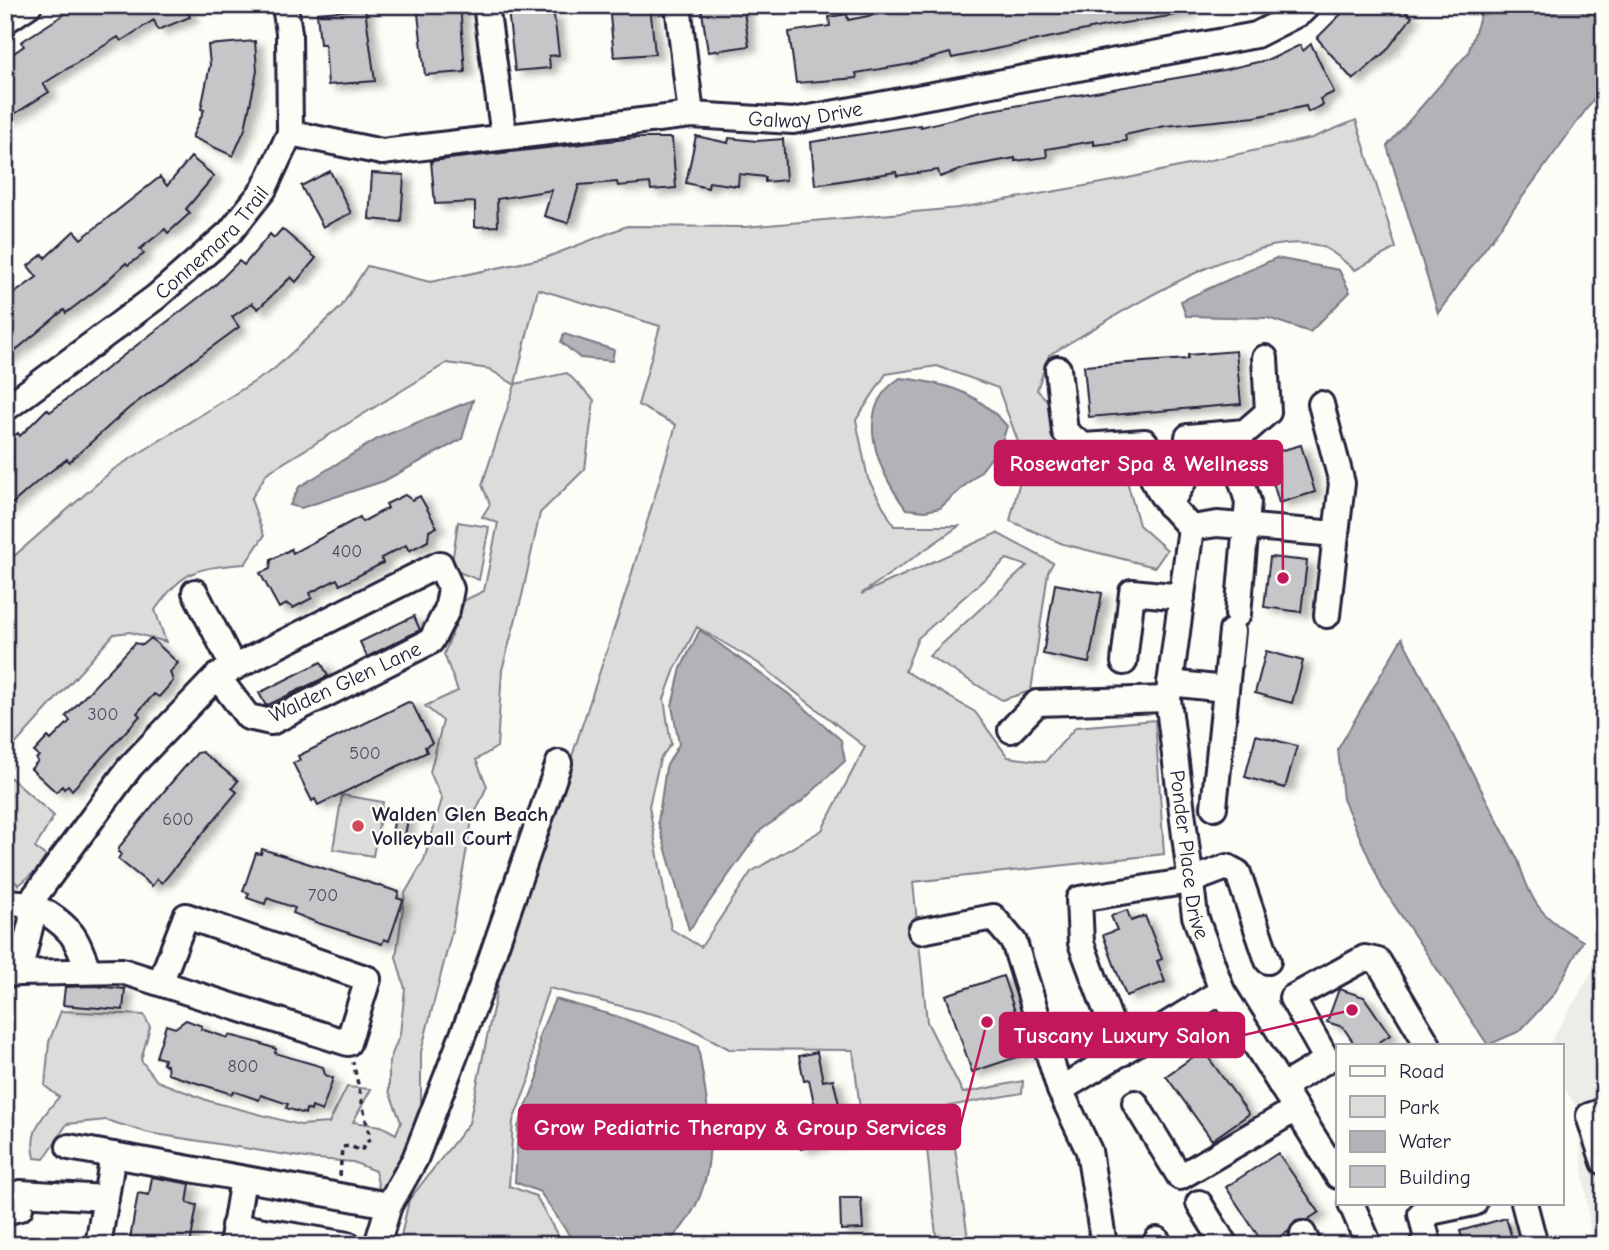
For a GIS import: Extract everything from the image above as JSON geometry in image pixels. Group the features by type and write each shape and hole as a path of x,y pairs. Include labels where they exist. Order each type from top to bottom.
{"street":[{"path":"5,21 29,5"},
{"name":"Connemara Trail","path":"5,409 156,297 230,232 264,189 290,133 289,33 285,5"},
{"path":"486,5 504,137"},
{"path":"678,5 691,115"},
{"name":"Galway Drive","path":"290,133 382,152 691,115 793,121 1256,35 1301,12 1307,5"},
{"path":"1170,505 1191,470 1188,438 1245,432 1268,412 1265,358"},
{"path":"1058,369 1065,432 1084,446 1145,442 1148,474 1170,505 1191,528 1217,524 1336,534"},
{"path":"1321,404 1342,483 1327,615"},
{"path":"1214,807 1225,689 1247,527 1248,502 1238,469"},
{"name":"Ponder Place Drive","path":"1191,528 1169,691 1195,916 1222,991 1336,1173"},
{"name":"Walden Glen Lane","path":"17,904 130,767 184,707 225,672 440,564 451,589 447,610 431,642 271,722 248,716 225,672 195,592"},
{"path":"1124,662 1132,592 1182,597"},
{"path":"1011,730 1037,704 1169,691 1225,689"},
{"path":"377,1245 389,1205 415,1158 481,988 559,763"},
{"path":"1122,1053 1081,943 1079,899 1190,881 1220,867 1227,867 1238,873 1268,961"},
{"path":"17,904 70,932 89,971"},
{"path":"17,904 32,919 12,973 122,971 161,981 348,1043 368,979 186,916 161,981"},
{"path":"921,931 993,917 1014,942 1060,1090 1089,1151 1104,1245"},
{"path":"1282,1087 1327,1060 1292,998 1365,958 1378,961 1426,1044"},
{"path":"1060,1090 1222,991"},
{"path":"1135,1103 1180,1177 1296,1109"},
{"path":"1604,1111 1589,1116 1604,1162"},
{"path":"69,1147 389,1205"},
{"path":"98,1245 113,1155"},
{"path":"243,1179 233,1235 349,1245"},
{"path":"15,1204 106,1198"},
{"path":"1199,1203 1225,1245"},
{"path":"1351,1204 1369,1245"},
{"path":"1426,1244 1421,1214 1469,1204"},
{"path":"1524,1204 1535,1245"}],"path":[{"path":"337,1196 342,1147 351,1146 361,1151 370,1138 348,1043"}],"shaded area":[{"path":"1604,951 1604,1245 1592,1245 1575,1105 1564,1087 1564,1044 1550,1044"}],"green space":[{"path":"1356,120 1396,248 1355,270 1334,253 1320,246 1291,244 1257,250 1220,262 1181,280 1049,355 1037,390 1127,481 1139,525 1167,550 1155,567 1063,544 1010,521 1025,460 998,388 937,366 886,374 856,420 868,479 894,526 959,526 861,594 997,533 1053,563 1048,572 1031,691 1002,700 929,656 1027,566 1007,559 918,638 905,671 975,712 1008,757 1045,762 1076,727 1155,720 1164,854 913,882 927,1022 963,1093 1023,1081 1022,1093 949,1106 969,1245 937,1245 923,1110 861,1118 853,1050 729,1049 676,1020 549,988 534,1031 531,1075 513,1121 509,1186 536,1196 563,1245 399,1245 409,1200 469,1123 500,975 628,586 676,425 638,405 660,326 538,289 515,384 567,373 594,400 585,469 540,513 502,670 497,747 476,760 487,786 472,820 452,931 421,1052 421,1104 415,1145 390,1192 380,1192 375,1171 353,1162 306,1158 149,1133 106,1120 67,1124 44,1159 35,1158 35,1132 42,1118 59,1097 45,1086 49,1042 61,1011 144,1015 150,1027 141,1060 157,1081 209,1101 300,1125 329,1123 347,1087 371,1089 353,1122 381,1126 396,1134 401,1122 389,1091 389,1062 400,1034 405,989 396,957 405,893 424,860 442,799 430,772 443,721 425,706 458,691 444,654 465,600 484,591 498,523 482,517 490,504 482,485 515,385 489,369 447,363 267,473 251,499 264,536 245,564 215,567 193,573 175,586 155,610 166,642 130,632 114,634 5,756 5,564 114,469 273,370 341,307 367,266 430,282 545,258 627,226 745,227 959,208 1119,180 1312,138","holes":["697,627 758,663 865,747 822,830 751,872 701,947 671,929 649,806 660,759 671,744 664,699 675,669"]},
{"path":"458,522 489,527 479,580 451,569"},
{"path":"5,773 54,816 35,848 46,856 38,869 19,885 5,874"},
{"name":"Walden Glen Beach Volleyball Court","path":"342,795 383,802 373,856 333,849"}],"water":[{"path":"1484,5 1604,5 1604,85 1438,313 1387,146 1468,53"},
{"path":"1276,258 1339,270 1350,292 1310,332 1268,318 1186,316 1181,301"},
{"path":"564,334 614,350 612,361 580,358 561,342"},
{"path":"900,378 959,391 984,404 1007,426 1001,445 981,471 940,508 925,511 906,509 886,477 879,459 874,441 876,407 885,391"},
{"path":"473,400 462,439 384,481 301,508 290,505 299,487 379,438"},
{"path":"700,630 790,695 841,740 845,761 801,802 761,830 689,930 658,822 666,767 679,744 672,706 681,668"},
{"path":"1402,638 1518,860 1534,900 1548,917 1583,941 1554,994 1520,1031 1487,1044 1382,887 1343,799 1338,749"},
{"path":"555,999 616,1016 698,1046 709,1127 706,1177 698,1201 685,1224 665,1245 576,1245 540,1192 515,1182 518,1127 538,1077 539,1036"}],"building":[{"path":"79,5 185,5 190,17 158,30 154,20 121,41 118,37 43,84 49,92 5,120 5,59 24,46 21,42"},
{"path":"417,5 460,5 465,72 425,75"},
{"path":"609,5 650,5 655,54 614,57"},
{"path":"701,5 743,5 749,46 708,52"},
{"path":"927,5 928,9 940,5 1188,5 1189,13 1105,26 952,58 950,53 911,64 856,73 857,78 796,83 789,32 830,26 829,17 847,14 848,20"},
{"path":"1350,5 1397,5 1412,17 1386,51 1353,80 1317,38"},
{"path":"542,7 542,16 554,15 559,55 549,56 550,68 515,71 508,10"},
{"path":"365,9 375,81 328,85 325,44 320,44 317,13"},
{"path":"255,41 257,71 245,129 233,156 192,137 204,110 201,109 210,65 208,45"},
{"path":"1311,44 1334,92 1320,99 1323,105 1308,112 1306,106 1255,117 1165,126 1125,135 1126,141 1094,145 1094,141 1046,149 1047,157 1015,161 1015,158 971,166 940,177 938,170 897,176 896,172 815,185 811,142 921,127 985,111 1223,70 1271,59 1300,45 1303,51"},
{"path":"696,136 728,143 729,138 757,141 783,139 786,180 765,182 765,177 739,174 738,186 709,182 708,188 686,183"},
{"path":"635,138 672,138 676,188 651,190 650,183 579,185 568,223 544,216 552,190 497,199 498,226 475,227 475,202 435,204 431,161"},
{"path":"191,157 214,176 186,209 190,213 168,233 165,229 140,249 144,254 128,265 126,263 99,288 66,313 64,310 5,359 5,300 37,277 28,266 43,254 45,258 74,231 81,239 160,177 167,186"},
{"path":"330,171 351,213 323,227 301,186"},
{"path":"372,173 404,175 401,222 369,219"},
{"path":"282,229 316,258 296,282 291,277 258,309 252,303 232,317 239,327 129,408 69,462 67,459 5,510 5,465 13,457 5,442 18,433 20,436 47,409 50,412 215,285 239,261 244,265 270,234 274,238"},
{"path":"1236,351 1241,404 1089,417 1084,366 1188,359 1188,355"},
{"path":"1301,445 1315,492 1279,503 1265,455"},
{"path":"405,495 412,500 420,496 437,527 429,531 428,541 409,551 406,545 381,558 383,563 340,585 337,579 310,593 312,598 293,608 287,604 279,608 260,573 270,569 271,560 291,549 293,553 360,517 362,522 388,508 386,504"},
{"path":"1270,557 1307,561 1301,612 1264,607"},
{"path":"1055,584 1102,593 1089,663 1043,654"},
{"path":"414,616 420,630 367,657 360,642"},
{"path":"151,638 178,663 170,672 173,681 159,697 154,694 137,713 140,716 72,790 68,785 64,789 62,786 56,792 31,769 39,756 34,752 48,737 51,740 70,721 66,716 135,643 143,645"},
{"path":"1266,651 1303,661 1292,703 1255,693"},
{"path":"321,662 328,676 266,706 259,693"},
{"path":"408,702 412,703 432,743 425,747 427,752 318,805 315,799 312,801 293,763 300,760 298,756"},
{"path":"1256,735 1297,746 1285,788 1245,777"},
{"path":"202,752 238,781 232,788 237,792 162,883 157,879 152,886 118,859 121,854 118,852 120,846 197,753"},
{"path":"396,811 409,814 405,835 392,833"},
{"path":"262,849 399,892 397,898 403,900 389,941 384,939 382,944 318,923 293,913 295,908 267,898 265,904 247,898 249,893 243,891 256,853 261,854"},
{"path":"1127,910 1131,921 1145,916 1162,959 1157,961 1165,982 1126,996 1103,935 1117,930 1111,916"},
{"path":"1003,976 1029,1053 972,1072 946,995"},
{"path":"65,987 125,989 123,1010 63,1005"},
{"path":"1339,989 1364,997 1390,1035 1376,1044 1354,1044 1343,1027 1327,1022"},
{"path":"186,1020 202,1026 201,1029 228,1038 229,1035 256,1042 276,1049 275,1053 323,1067 325,1075 333,1078 322,1111 312,1107 311,1111 306,1109 305,1114 286,1108 288,1104 261,1095 259,1100 233,1091 232,1094 168,1074 167,1065 163,1064 164,1059 156,1057 166,1025 175,1028"},
{"path":"1203,1050 1249,1114 1212,1140 1166,1076"},
{"path":"817,1052 823,1081 833,1079 847,1138 801,1149 794,1122 817,1116 809,1080 804,1081 799,1056"},
{"path":"1278,1153 1319,1212 1307,1220 1296,1221 1288,1232 1264,1245 1226,1187"},
{"path":"152,1177 190,1184 187,1203 197,1205 190,1245 129,1245 138,1193 149,1195"},
{"path":"840,1198 861,1198 863,1229 841,1230"},
{"path":"1506,1218 1514,1245 1464,1245 1460,1231"}],"place":[{"name":"Rosewater Spa & Wellness","path":"1283,578"},
{"name":"Walden Glen Beach Volleyball Court","path":"358,826"},
{"name":"Tuscany Luxury Salon","path":"1352,1010"},
{"name":"Grow Pediatric Therapy & Group Services","path":"987,1022"}]}
